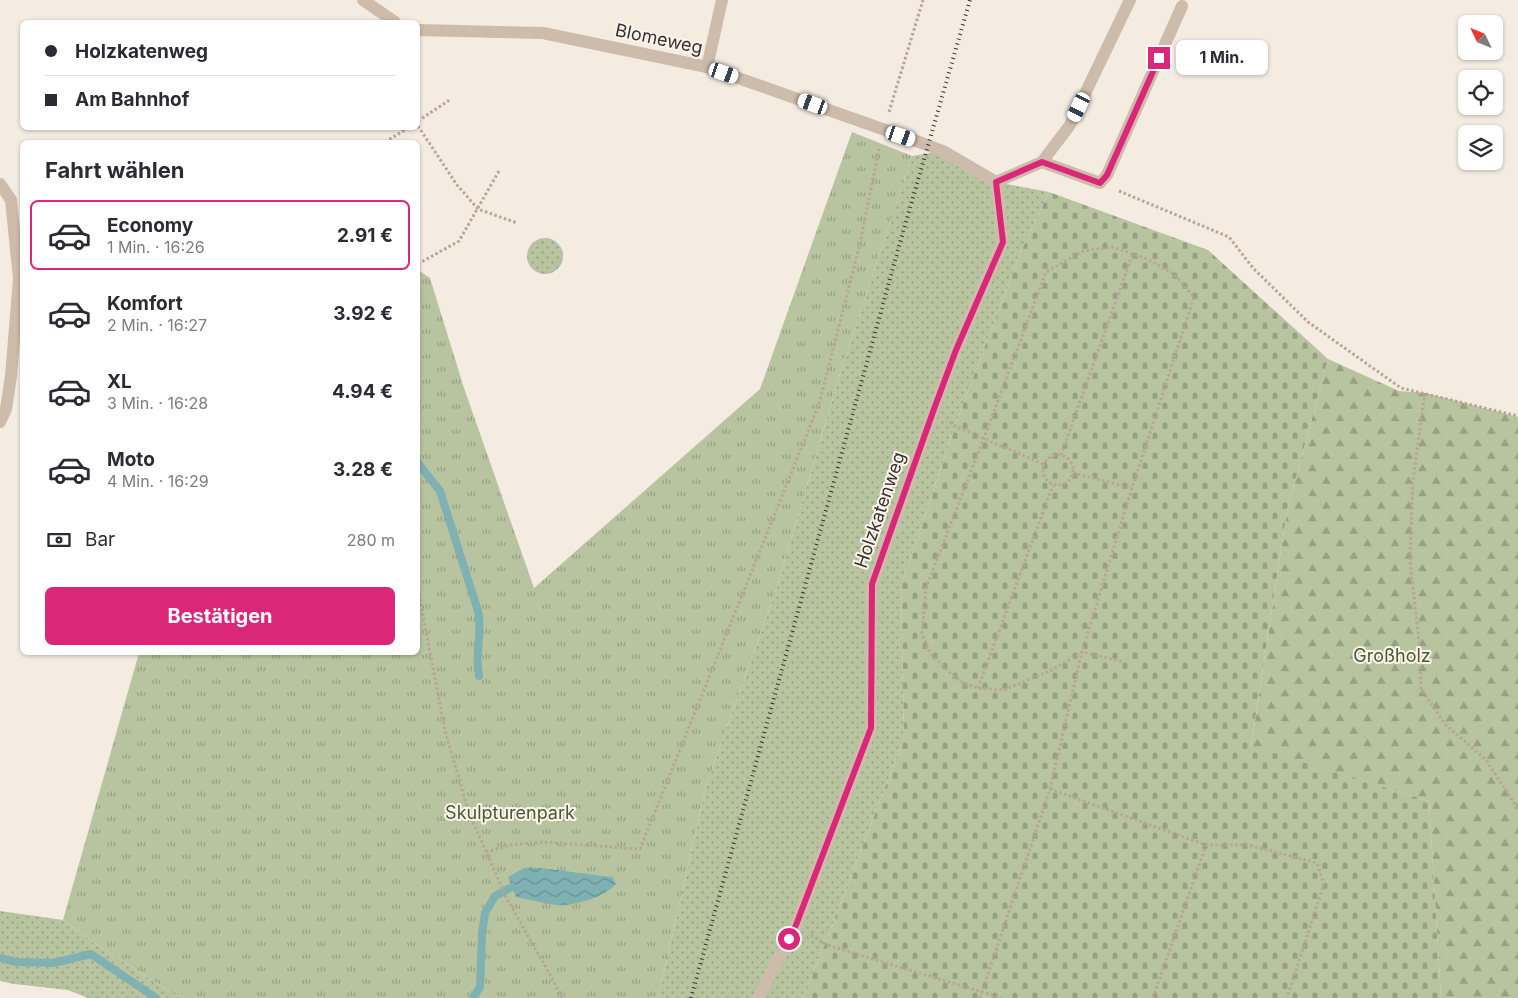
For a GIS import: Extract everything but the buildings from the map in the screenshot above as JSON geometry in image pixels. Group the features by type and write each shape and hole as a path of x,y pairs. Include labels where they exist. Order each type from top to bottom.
{"street":[{"path":"363,0 392,20"},
{"path":"707,67 722,0"},
{"path":"883,129 943,152 996,182 1042,162 1070,125 1130,0"},
{"path":"1042,162 1100,183 1107,175 1182,6"},
{"name":"Blomeweg","path":"420,30 543,34 707,67 883,129"},
{"name":"Holzkatenweg","path":"758,998 796,925 871,728 872,584 956,350 1003,242 996,182"},
{"path":"0,184 10,200 19,279 11,376 6,409 0,422"}],"path":[{"path":"486,852 510,845 542,842 640,849 819,404 859,248 883,129 923,0"},
{"path":"420,121 451,99"},
{"path":"420,129 457,185 478,209 517,223"},
{"path":"388,140 405,130"},
{"path":"420,263 460,241 499,171"},
{"path":"1100,183 1229,237 1253,268 1308,322 1401,388 1518,416"},
{"path":"980,998 1050,789 1082,652 1132,488 1194,297 1174,274 1147,259 1113,247 1083,251 1046,272 926,588 922,634 930,653 950,673 962,682 978,688 1004,690 1052,670 1082,652 1124,662"},
{"path":"1061,455 1133,253"},
{"path":"1425,393 1413,480 1410,560 1420,650 1421,689 1446,725 1486,760 1518,810"},
{"path":"934,409 955,426 1043,464"},
{"path":"1061,455 1071,462 1073,473 1066,484 1053,485 1043,477 1043,464 1051,456 1061,455"},
{"path":"1073,473 1132,488"},
{"path":"978,688 1053,485"},
{"path":"420,600 445,732 469,813 508,899 562,998"},
{"path":"1050,789 1206,845 1249,845 1317,863 1324,884 1288,998"},
{"path":"1153,998 1206,845"},
{"path":"796,925 825,944 1002,998"}],"green space":[{"name":"Skulpturenpark","path":"852,132 912,156 842,367 777,587 706,786 658,998 180,998 96,944 63,920 138,655 420,655 420,271 430,278 464,388 534,588 760,389"},
{"path":"943,151 996,182 1049,192 1019,256 955,426 901,586 904,738 825,944 802,998 658,998 706,786 777,587 842,367 912,156"},
{"path":"1049,192 1208,250 1328,359 1287,511 1251,746 1429,801 1441,998 802,998 825,944 904,738 901,586 955,426 1019,256"},
{"path":"545,238 552,239 558,243 562,249 562,263 558,269 552,273 545,274 538,273 532,269 528,263 527,256 528,249 532,243 538,239"},
{"name":"Großholz","path":"1328,359 1399,391 1425,393 1518,417 1518,998 1441,998 1429,801 1251,747 1287,511"},
{"path":"0,911 63,920 96,944 180,998 88,998 68,990 0,981"}],"water":[{"path":"524,868 541,868 612,877 616,884 606,892 586,901 566,905 549,904 516,897 508,877"}],"waterway":[{"path":"420,466 440,491 478,611 480,626 479,676"},
{"path":"473,998 480,987 482,934 485,913 495,896 512,887"},
{"path":"0,958 16,962 53,963 91,954 156,998"}],"railway":[{"path":"691,998 901,239 970,0"}],"route":[{"path":"789,939 871,728 872,584 956,350 1003,242 996,182 1042,162 1100,183 1107,175 1159,58"}]}
